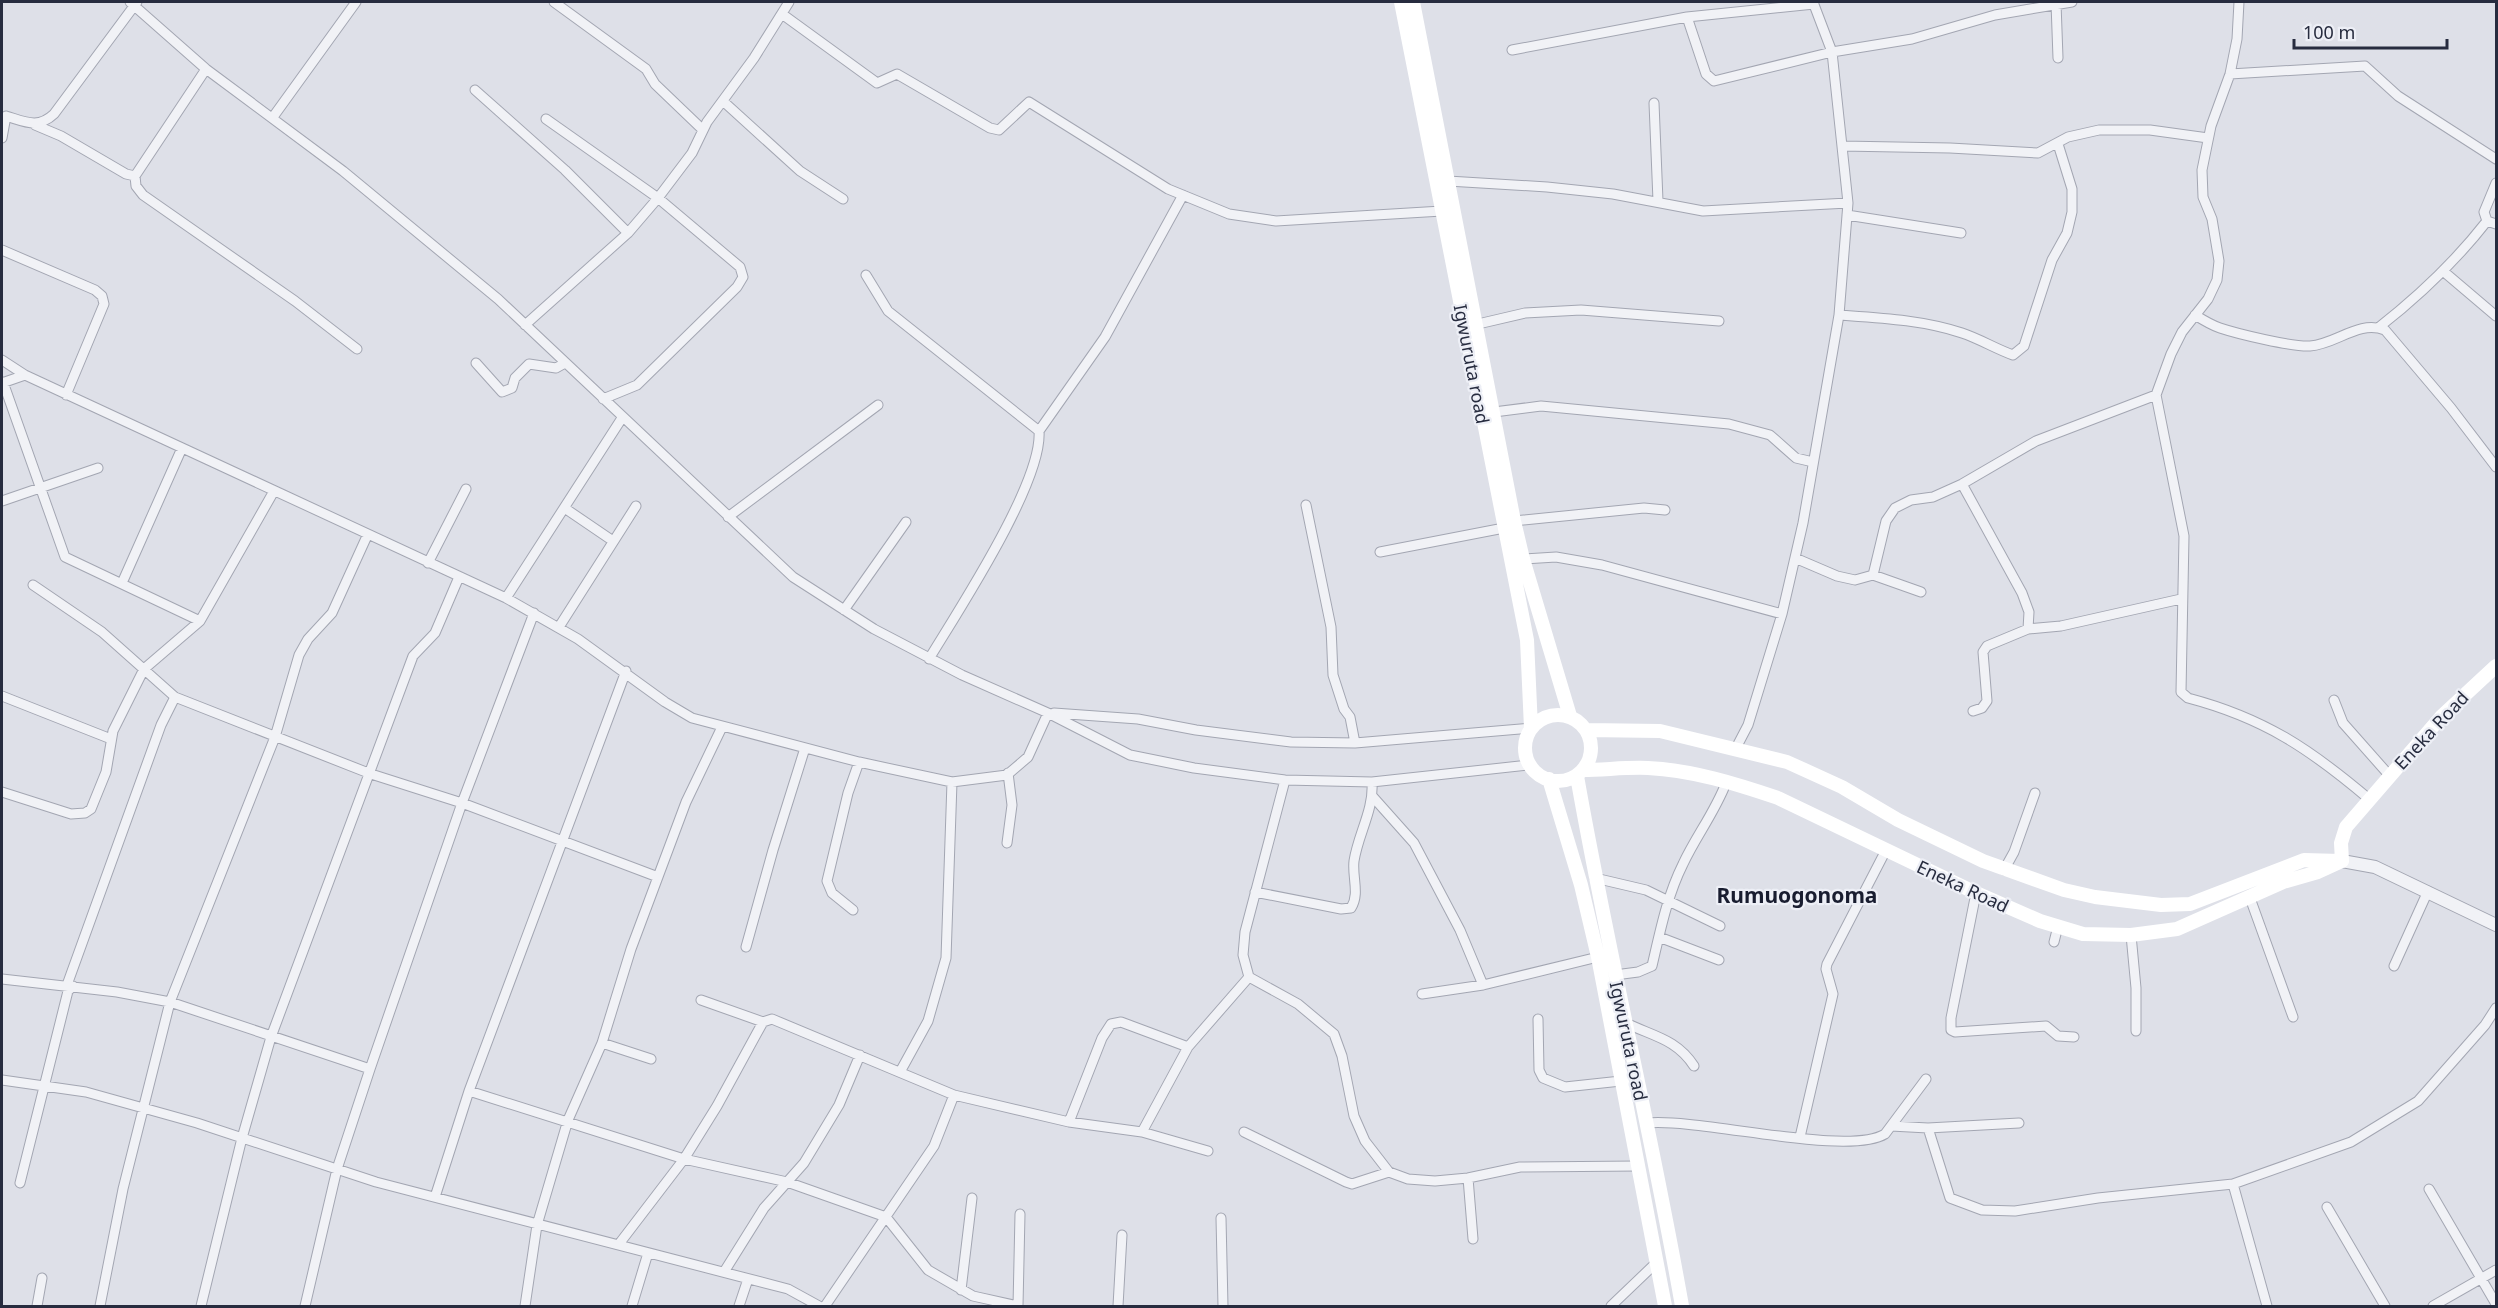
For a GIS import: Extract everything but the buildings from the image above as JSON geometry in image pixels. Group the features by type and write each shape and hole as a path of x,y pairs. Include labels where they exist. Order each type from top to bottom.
{"main road":[{"name":"Igwuruta road","path":"1401,2 1442,211 1509,525 1523,559 1570,716"},
{"name":"Igwuruta road","path":"1413,2 1494,412 1527,640 1531,728"},
{"name":"Eneka Road","path":"2342,861 2342,843 2346,827 2441,717 2496,666"},
{"path":"1549,716 1570,716 1587,730 1592,745 1591,757 1580,773 1567,780 1549,779 1529,765 1525,752 1526,738 1531,728 1549,716"},
{"name":"Eneka Road","path":"1587,730 1660,731 1787,762 1842,787 1898,820 2004,870 2084,895 2161,905 2190,904 2304,860 2342,861"},
{"name":"Eneka Road","path":"1580,773 1647,768 1687,773 1778,798 1976,893 2082,934 2131,935 2177,929 2283,882 2318,872 2342,861"},
{"name":"Igwuruta road","path":"1580,773 1595,878 1623,1022 1647,1123 1682,1306"},
{"name":"Igwuruta road","path":"1549,779 1581,885 1598,957 1665,1306"}],"street":[{"path":"273,117 356,2"},
{"path":"554,2 646,69 655,84 703,130"},
{"path":"525,325 628,233 658,198 692,153 703,130 724,102 789,2"},
{"path":"1686,17 1706,74 1714,81 1832,52 1912,39 1995,15 2072,2"},
{"path":"2239,2 2237,39 2230,74 2208,138 2202,170 2203,197 2212,219 2218,261 2217,280 2208,299 2195,315 2171,354 2156,394 2184,536 2181,692 2188,698 2279,732 2323,760 2369,799"},
{"path":"35,125 54,114 134,3 206,69 273,117 380,201 498,299 792,576 844,610 929,659 1048,713 1130,755 1194,768 1285,780 1372,782 1529,765"},
{"path":"1512,50 1686,17 1813,3 1832,52 1848,203 1839,315 1814,462 1782,614 1748,725 1736,748"},
{"path":"2056,3 2058,58"},
{"path":"782,14 878,82 897,74 990,128 999,130 1021,106 1029,102 1168,189 1229,214 1276,221 1442,211"},
{"path":"2230,74 2366,66 2398,96 2496,159"},
{"path":"206,69 135,176 136,186 142,195 295,301 357,349"},
{"path":"475,90 565,170 628,233"},
{"path":"724,102 800,171 843,200"},
{"path":"1654,103 1658,201"},
{"path":"2,138 6,116 35,125 126,174 135,176"},
{"path":"546,119 658,198 740,267 743,277 737,287 637,385 603,399"},
{"path":"1842,146 1950,147 2038,153 2068,137 2099,130 2150,130 2208,138"},
{"path":"1839,315 1906,320 1936,326 1979,339 2013,355 2018,353 2024,346 2052,260 2067,233 2072,212 2072,189 2058,144"},
{"path":"1448,181 1547,187 1658,201 1703,211 1848,203"},
{"path":"2487,221 2484,212 2496,183"},
{"path":"929,659 968,594 1028,481 1040,439 1039,431 1105,337 1183,195"},
{"path":"1847,215 1961,233"},
{"path":"2378,328 2418,297 2487,221"},
{"path":"2487,221 2496,224"},
{"path":"2,250 95,290 102,296 104,304 66,394"},
{"path":"2443,272 2496,316"},
{"path":"866,275 888,311 1039,431"},
{"path":"1478,324 1525,313 1581,310 1719,321"},
{"path":"2195,315 2219,328 2302,346 2326,342 2358,329 2385,330 2451,408 2496,467"},
{"path":"2,360 25,375 367,536 506,598 559,627 626,671 665,702 692,718 859,762 952,782 1008,773 1028,756 1048,713"},
{"path":"476,363 502,392 512,388 515,378 529,364 556,368 565,363"},
{"path":"25,375 2,383 65,557 201,621"},
{"path":"1873,575 1886,521 1895,508 1911,500 1933,497 1962,484 2037,441 2156,394"},
{"path":"728,517 878,405"},
{"path":"1494,412 1541,406 1729,424 1770,435 1796,458 1814,462"},
{"path":"506,598 566,509 622,417"},
{"path":"122,583 182,448"},
{"path":"2,501 98,468"},
{"path":"1962,484 2022,592 2029,612 2028,629"},
{"path":"428,563 466,489"},
{"path":"2,792 71,814 85,813 94,804 106,772 111,739 120,714 144,669 201,621 274,491"},
{"path":"1306,505 1331,627 1333,675 1344,709 1350,717 1354,743"},
{"path":"559,627 636,506"},
{"path":"1380,552 1509,525 1644,508 1665,510"},
{"path":"566,509 614,541"},
{"path":"844,610 906,522"},
{"path":"100,1306 123,1189 170,1002 275,737 299,655 308,639 332,613 367,536"},
{"path":"1523,559 1556,557 1602,565 1782,614"},
{"path":"1795,558 1846,578 1864,579 1873,575 1921,592"},
{"path":"201,1306 242,1138 271,1037 413,656 435,633 459,577"},
{"path":"33,585 102,632 175,697 368,772 563,839 658,877"},
{"path":"1973,711 1982,708 1987,701 1983,652 1987,646 2028,629 2061,626 2181,599"},
{"path":"305,1306 337,1169 370,1069 462,803 534,613"},
{"path":"435,1197 469,1091 626,671"},
{"path":"2,696 111,739"},
{"path":"20,1183 68,991 161,725 175,697"},
{"path":"2334,700 2343,723 2389,775"},
{"path":"1048,713 1138,719 1214,733 1291,742 1354,743 1531,728"},
{"path":"525,1306 537,1225 568,1120 602,1042 686,802 722,727"},
{"path":"746,947 773,849 805,748"},
{"path":"853,910 832,893 827,881 848,793 859,762"},
{"path":"1007,843 1012,805 1008,773"},
{"path":"1285,780 1255,892 1242,955 1250,977 1298,1004 1334,1034 1342,1056 1354,1116 1365,1142 1389,1172 1408,1179 1435,1181 1468,1179 1520,1167 1638,1166"},
{"path":"900,1072 928,1021 946,958 952,782"},
{"path":"1255,892 1341,909 1351,908 1356,901 1354,862 1373,797 1372,782"},
{"path":"1615,975 1648,969 1652,966 1669,901 1683,864 1706,826 1726,783"},
{"path":"2004,870 2014,852 2035,793"},
{"path":"1373,797 1414,843 1460,930 1483,985"},
{"path":"1800,1137 1833,994 1826,969 1827,964 1886,850"},
{"path":"2342,861 2375,867 2496,925"},
{"path":"1595,878 1646,890 1701,919 1720,926"},
{"path":"2394,966 2428,891"},
{"path":"1976,893 1951,1018 1951,1030 2046,1026 2058,1036 2074,1037"},
{"path":"2250,898 2293,1017"},
{"path":"2054,942 2058,926"},
{"path":"2131,935 2136,988 2136,1032"},
{"path":"1659,937 1719,960"},
{"path":"1422,994 1483,985 1598,957"},
{"path":"1142,1132 1188,1047 1250,977"},
{"path":"2,979 70,986 170,1002 370,1069"},
{"path":"701,1000 763,1022 772,1019 954,1095 1069,1122 1142,1132 1208,1151"},
{"path":"1928,1128 1950,1198 1982,1210 2015,1211 2098,1198 2233,1184 2350,1142 2418,1101 2485,1025 2496,1008"},
{"path":"1538,1018 1539,1070 1544,1078 1565,1087 1622,1081"},
{"path":"619,1244 684,1159 717,1106 763,1022"},
{"path":"1069,1122 1102,1038 1111,1024 1121,1022 1188,1047"},
{"path":"1623,1022 1669,1040 1686,1052 1694,1066"},
{"path":"602,1042 651,1059"},
{"path":"724,1272 764,1208 804,1163 828,1123 860,1055"},
{"path":"1647,1123 1737,1128 1824,1141 1876,1139 1891,1126 1926,1079"},
{"path":"2,1080 86,1092 144,1108 337,1169 435,1197 788,1289 819,1306"},
{"path":"469,1091 568,1120 684,1159 787,1182 886,1217 928,1269 974,1296 1018,1306 1020,1214"},
{"path":"825,1306 934,1146 954,1095"},
{"path":"1891,1126 1928,1128 2019,1123"},
{"path":"1244,1132 1352,1184 1389,1172"},
{"path":"1468,1179 1473,1239"},
{"path":"2233,1184 2267,1306"},
{"path":"2428,1189 2496,1304"},
{"path":"962,1290 972,1198"},
{"path":"2327,1207 2385,1306"},
{"path":"1221,1218 1223,1306"},
{"path":"1118,1306 1122,1235"},
{"path":"632,1306 648,1253"},
{"path":"1611,1306 1657,1262"},
{"path":"2433,1306 2496,1270"},
{"path":"37,1306 42,1278"},
{"path":"739,1306 748,1279"}],"district":[{"name":"Rumuogonoma","path":"1797,895"}]}
